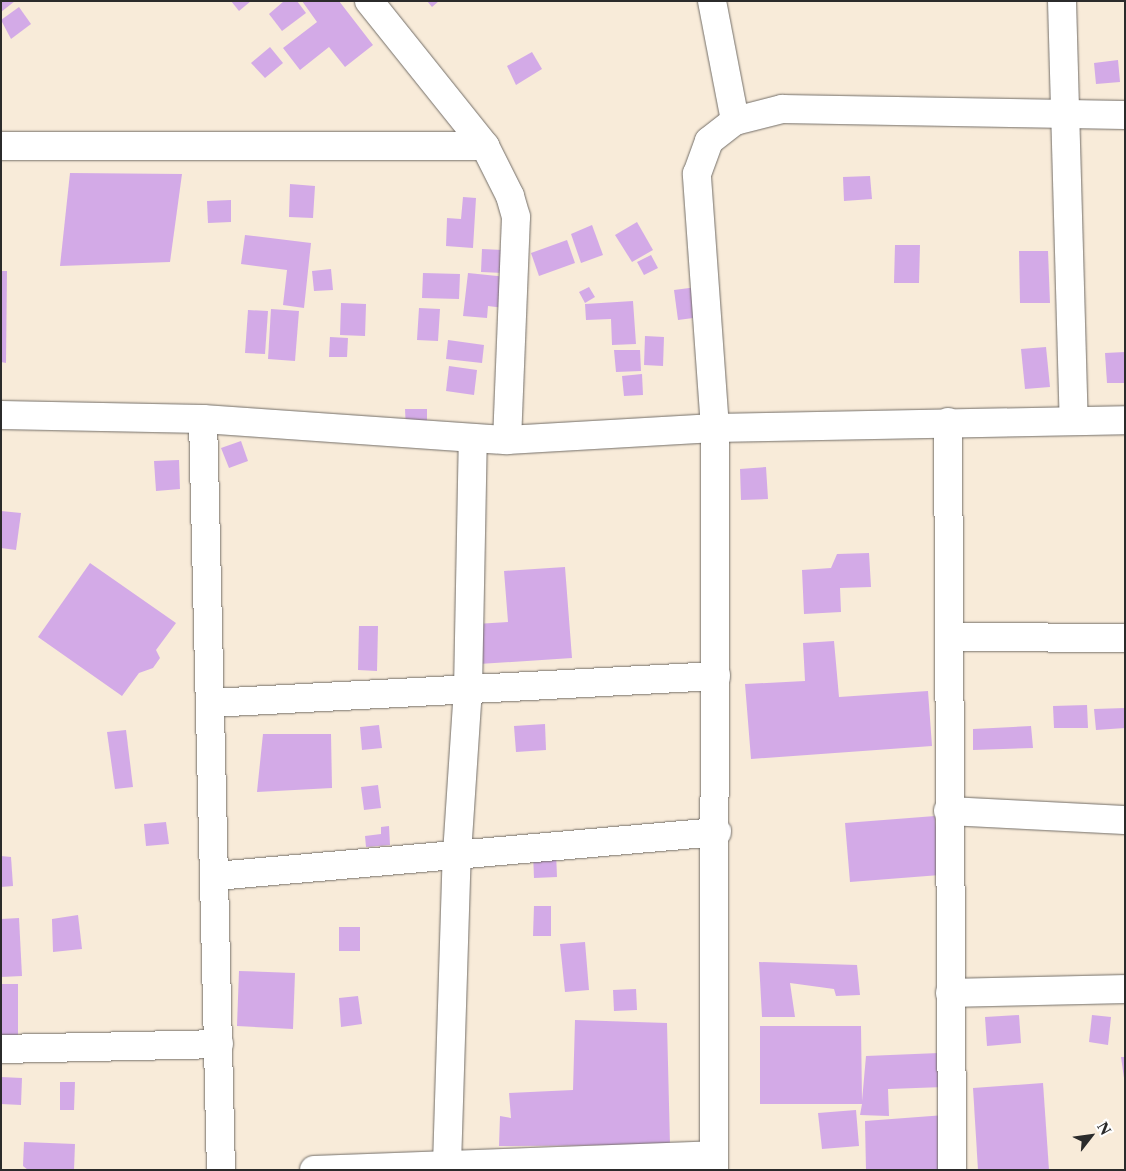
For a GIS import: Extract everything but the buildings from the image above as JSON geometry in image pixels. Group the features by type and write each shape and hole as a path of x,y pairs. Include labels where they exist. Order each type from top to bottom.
{"street":[{"path":"369,1 484,146 516,218 507,440"},
{"path":"712,1 735,121"},
{"path":"1062,1 1074,421"},
{"path":"314,1170 447,1165 714,1162 717,832 716,428 697,174 709,141 735,121 782,109 1125,115"},
{"path":"1,146 484,146"},
{"path":"1,415 203,419 507,440 716,428 1125,420"},
{"path":"203,419 212,703 221,1170"},
{"path":"948,422 951,637 948,811 952,1170"},
{"path":"447,1165 457,854 468,690 473,438"},
{"path":"951,637 1125,638"},
{"path":"212,703 716,676"},
{"path":"948,811 1125,820"},
{"path":"216,876 717,832"},
{"path":"950,993 1125,989"},
{"path":"1,1049 219,1044"}]}
